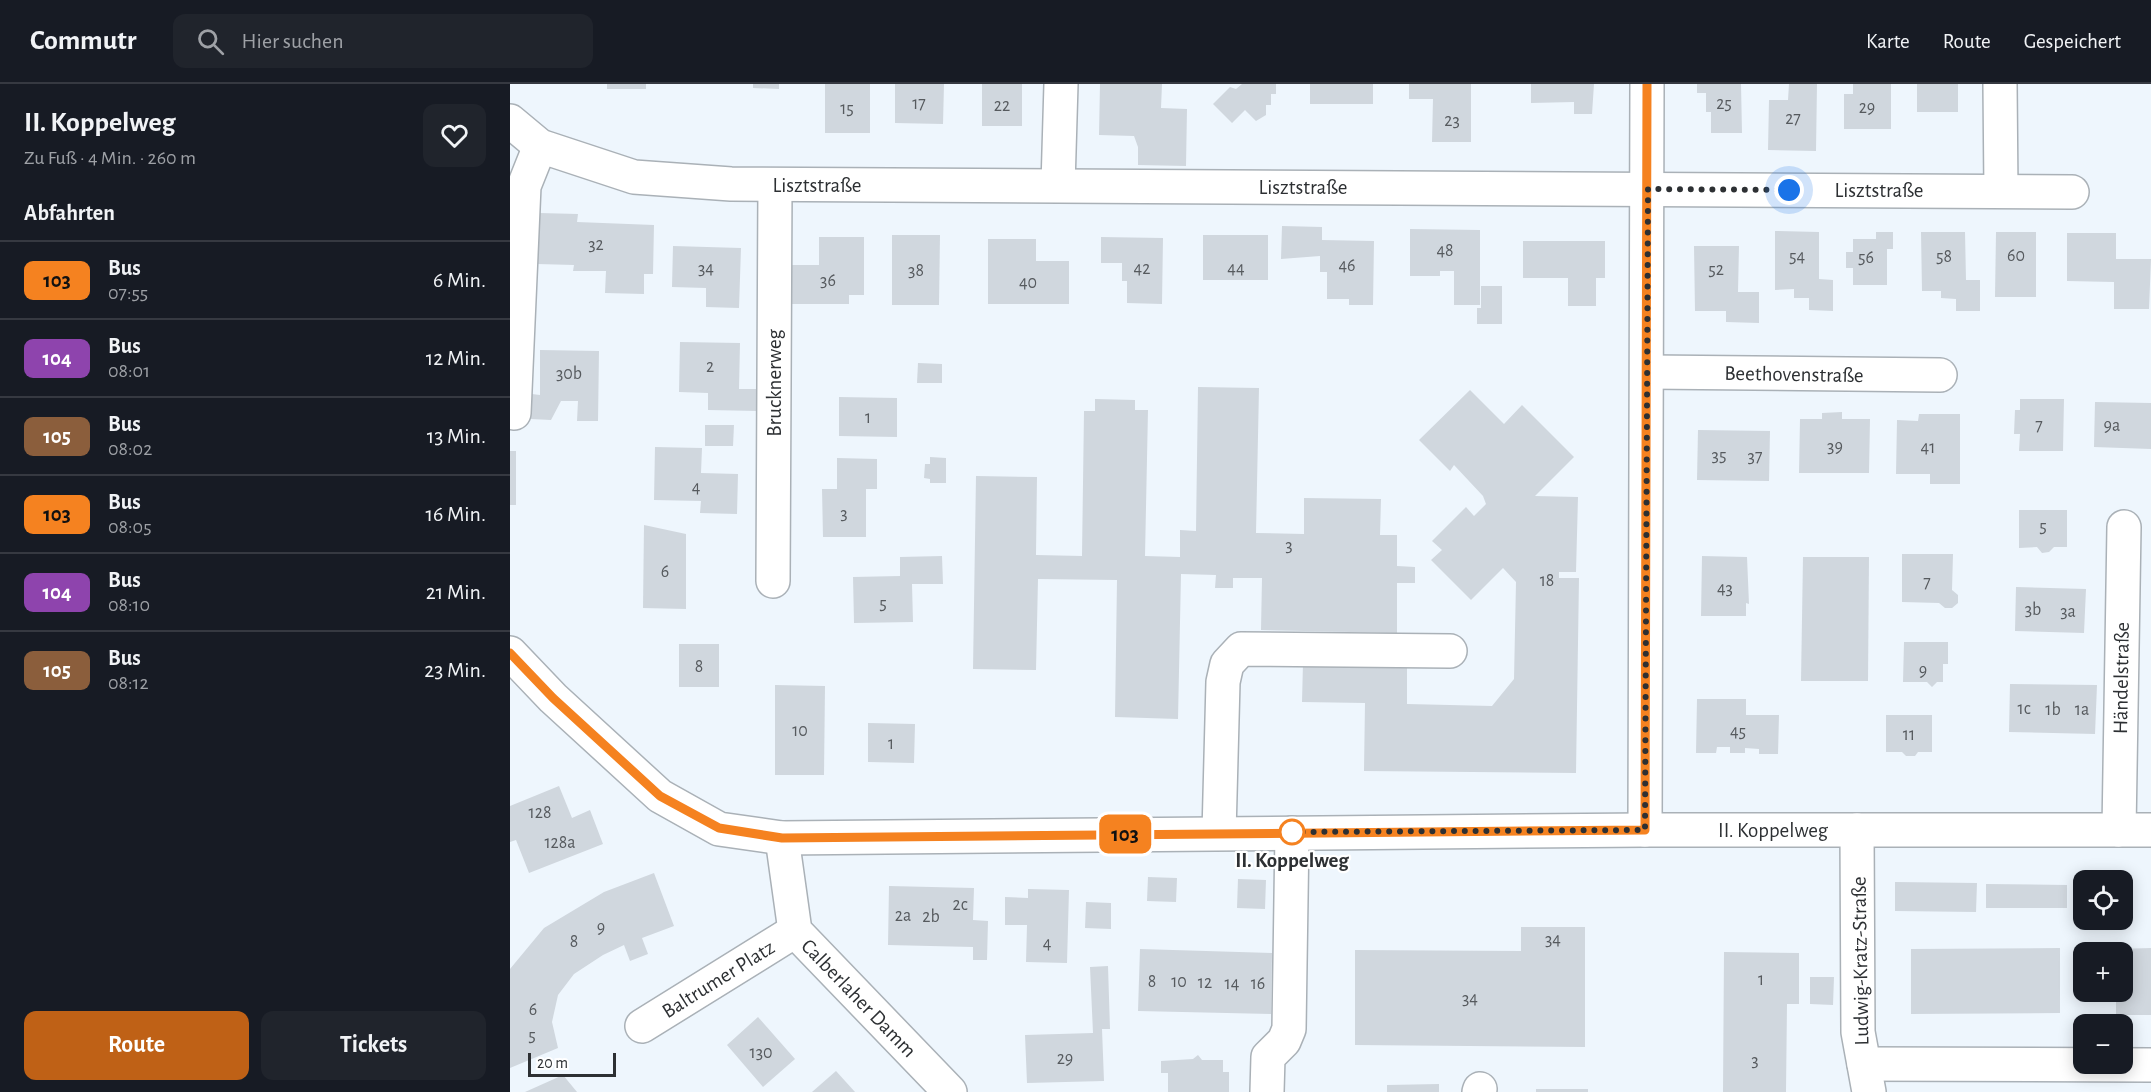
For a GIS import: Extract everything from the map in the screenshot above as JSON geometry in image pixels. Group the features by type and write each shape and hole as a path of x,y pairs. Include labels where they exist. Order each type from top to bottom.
{"street":[{"path":"1058,185 1061,84"},
{"path":"1645,830 1647,84"},
{"path":"2000,84 2001,191"},
{"name":"Lisztstraße","path":"510,121 540,146 634,177 776,185 2072,192"},
{"path":"514,412 514,263 524,186 540,146"},
{"name":"Brucknerweg","path":"773,581 776,185"},
{"name":"Beethovenstraße","path":"1648,372 1940,375"},
{"name":"Händelstraße","path":"2119,830 2124,527"},
{"path":"1219,833 1223,682 1227,664 1241,649 1450,651"},
{"path":"510,653 553,698 660,796 719,828 782,838"},
{"name":"Ludwig-Kratz-Straße","path":"1857,830 1858,1032 1867,1078"},
{"name":"II. Koppelweg","path":"782,838 1292,832 2151,830"},
{"path":"1267,1092 1268,1057 1284,1041 1289,1029 1292,832"},
{"name":"Calberlaher Damm","path":"782,838 795,931 950,1092"},
{"name":"Baltrumer Platz","path":"642,1026 795,931"},
{"path":"1867,1078 2151,1065"}],"building":[{"path":"607,84 646,84 646,89 607,89"},
{"path":"753,84 779,84 779,89 753,88"},
{"path":"825,84 870,84 870,133 825,133"},
{"path":"895,84 944,84 943,124 895,123"},
{"path":"982,84 1022,84 1022,126 982,126"},
{"path":"1100,84 1162,84 1161,108 1187,109 1186,166 1138,165 1138,147 1134,136 1099,135"},
{"path":"1242,84 1276,84 1276,94 1271,94 1271,105 1266,105 1266,115 1256,121 1245,110 1232,123 1213,104 1230,87 1236,89"},
{"path":"1310,84 1373,84 1373,104 1310,104"},
{"path":"1409,84 1471,84 1471,142 1432,142 1433,99 1409,99"},
{"path":"1531,84 1594,84 1592,114 1574,114 1574,102 1531,103"},
{"path":"1697,84 1741,84 1742,133 1711,133 1711,112 1706,112 1706,93 1697,93"},
{"path":"1789,84 1817,84 1816,151 1768,150 1769,100 1788,100"},
{"path":"1853,84 1891,84 1891,129 1844,129 1844,94 1853,94"},
{"path":"1917,84 1958,84 1958,112 1917,112"},
{"path":"539,213 578,214 577,222 654,225 653,274 644,274 644,294 605,293 606,271 573,271 574,265 537,264"},
{"path":"1282,226 1322,227 1322,240 1374,241 1373,305 1349,305 1349,299 1327,299 1327,272 1320,272 1320,256 1281,259"},
{"path":"1410,229 1480,230 1480,305 1454,305 1454,271 1440,271 1440,276 1410,276"},
{"path":"1775,231 1819,232 1819,279 1833,280 1833,311 1809,310 1809,298 1794,298 1794,289 1775,290"},
{"path":"1876,232 1893,232 1893,249 1887,249 1887,285 1853,285 1853,268 1846,268 1846,252 1853,252 1853,239 1876,239"},
{"path":"1921,232 1965,232 1966,280 1980,280 1980,311 1956,311 1956,299 1941,298 1941,291 1922,291"},
{"path":"1996,232 2036,232 2036,297 1995,297"},
{"path":"2067,233 2116,233 2116,259 2151,259 2149,309 2114,309 2114,282 2067,281"},
{"path":"892,235 940,235 939,305 892,305"},
{"path":"1203,235 1268,235 1268,280 1203,280"},
{"path":"819,237 864,237 864,295 849,295 849,304 791,304 792,265 819,265"},
{"path":"1101,237 1163,238 1162,304 1127,303 1127,281 1122,281 1122,263 1101,263"},
{"path":"988,239 1036,239 1036,261 1069,261 1069,304 988,304"},
{"path":"1523,241 1605,241 1605,278 1596,278 1596,306 1568,306 1568,278 1523,278"},
{"path":"673,246 741,248 739,308 706,307 706,288 672,287"},
{"path":"1694,246 1739,246 1738,292 1759,292 1759,323 1726,322 1726,311 1695,311"},
{"path":"1481,286 1502,286 1502,324 1477,324 1477,308 1481,308"},
{"path":"680,342 740,343 739,389 759,389 758,411 708,410 708,393 679,392"},
{"path":"540,350 599,351 598,421 577,421 578,401 561,401 551,420 531,419 532,394 540,395"},
{"path":"918,363 942,364 942,383 917,383"},
{"path":"1198,387 1259,388 1256,533 1304,534 1304,498 1381,499 1380,535 1397,535 1397,566 1415,567 1415,583 1397,583 1397,633 1261,630 1262,578 1233,578 1233,588 1215,588 1216,575 1181,574 1178,719 1115,717 1117,580 1038,579 1036,670 973,669 976,476 1037,477 1036,555 1082,556 1084,411 1095,411 1095,399 1135,400 1135,410 1148,410 1145,556 1180,557 1180,530 1196,531"},
{"path":"1470,390 1504,424 1522,405 1574,457 1535,496 1578,497 1576,572 1559,572 1559,578 1579,578 1576,773 1364,771 1365,703 1302,702 1303,663 1407,664 1407,704 1492,706 1514,679 1516,582 1503,568 1471,600 1431,560 1442,550 1432,541 1466,507 1474,516 1486,504 1483,496 1454,465 1450,471 1419,440"},
{"path":"839,397 897,398 897,437 839,436"},
{"path":"2020,399 2064,399 2063,451 2019,451 2020,434 2014,434 2015,410 2020,410"},
{"path":"2095,402 2151,403 2151,449 2094,447"},
{"path":"1842,412 1842,419 1870,419 1869,473 1799,473 1800,419 1822,419 1822,413"},
{"path":"1919,414 1960,414 1960,484 1930,484 1930,474 1896,474 1897,420 1918,421"},
{"path":"705,425 734,425 733,446 705,446"},
{"path":"1698,430 1770,431 1769,481 1697,480"},
{"path":"655,447 702,448 701,473 738,474 737,514 700,513 701,501 654,500"},
{"path":"510,451 516,451 516,505 510,505"},
{"path":"930,457 946,458 946,483 930,483 930,479 924,478 925,464 930,464"},
{"path":"837,458 877,459 877,489 866,489 866,537 823,537 822,489 837,489"},
{"path":"2019,510 2067,510 2067,547 2054,547 2049,552 2042,553 2037,547 2019,548"},
{"path":"644,525 686,534 686,609 643,608"},
{"path":"1902,554 1953,554 1952,590 1958,595 1958,603 1952,608 1945,608 1939,603 1902,602"},
{"path":"942,556 943,584 912,584 913,622 854,623 853,577 900,576 900,557"},
{"path":"1702,556 1747,557 1749,604 1746,603 1746,616 1701,616"},
{"path":"1803,557 1869,557 1868,681 1801,681"},
{"path":"2016,587 2086,589 2084,633 2015,631"},
{"path":"1904,642 1948,642 1948,664 1943,664 1943,682 1937,682 1932,687 1927,682 1903,682"},
{"path":"679,644 719,644 719,687 679,687"},
{"path":"2010,684 2097,685 2095,734 2009,732"},
{"path":"775,685 825,686 824,775 775,775"},
{"path":"1697,699 1746,699 1746,715 1779,715 1778,754 1759,754 1759,749 1745,748 1745,753 1730,753 1730,747 1717,747 1716,753 1696,753"},
{"path":"1886,715 1932,715 1932,752 1918,752 1915,756 1906,756 1902,752 1886,752"},
{"path":"868,723 915,724 914,763 868,762"},
{"path":"559,786 572,818 590,810 603,844 529,873 516,840 510,842 510,806"},
{"path":"654,873 674,926 642,938 648,954 630,961 624,945 603,955 574,974 558,995 552,1022 558,1048 510,1068 510,969 544,928 604,892"},
{"path":"1148,877 1177,878 1176,902 1147,901"},
{"path":"1238,879 1266,880 1265,909 1237,908"},
{"path":"1895,882 1977,883 1976,912 1895,911"},
{"path":"1986,884 2067,885 2067,908 1986,908"},
{"path":"889,886 974,888 973,920 988,921 987,960 973,960 973,947 888,945"},
{"path":"1028,889 1069,890 1067,963 1026,962 1027,925 1005,925 1005,897 1028,898"},
{"path":"1086,902 1111,903 1111,929 1085,928"},
{"path":"1521,927 1585,927 1585,1047 1355,1045 1355,950 1521,951"},
{"path":"2060,948 2060,1013 1911,1014 1911,949"},
{"path":"2151,948 2151,1015 2116,1014 2116,1002 2133,1002 2133,949"},
{"path":"1140,949 1272,953 1271,1014 1138,1011"},
{"path":"1724,952 1799,953 1799,1004 1787,1004 1786,1092 1723,1092"},
{"path":"1108,966 1110,1029 1102,1029 1104,1081 1027,1083 1025,1035 1093,1033 1090,967"},
{"path":"1810,977 1834,977 1833,1005 1810,1004"},
{"path":"758,1017 795,1059 763,1087 727,1045"},
{"path":"1198,1055 1202,1060 1223,1060 1223,1072 1229,1072 1229,1092 1168,1092 1168,1073 1161,1073 1161,1061 1193,1059"},
{"path":"836,1071 855,1092 812,1092"},
{"path":"563,1075 577,1092 525,1092"},
{"path":"1439,1084 1439,1092 1387,1092 1387,1085"},
{"path":"1536,1089 1588,1089 1588,1092 1536,1092"}],"bus line":[{"name":"103","path":"510,653 553,698 660,796 719,828 782,838 1645,830 1647,84"}],"place":[{"name":"II. Koppelweg","path":"1292,832"}],"route":[{"path":"1292,832 1645,830 1648,189 1789,190"}]}
